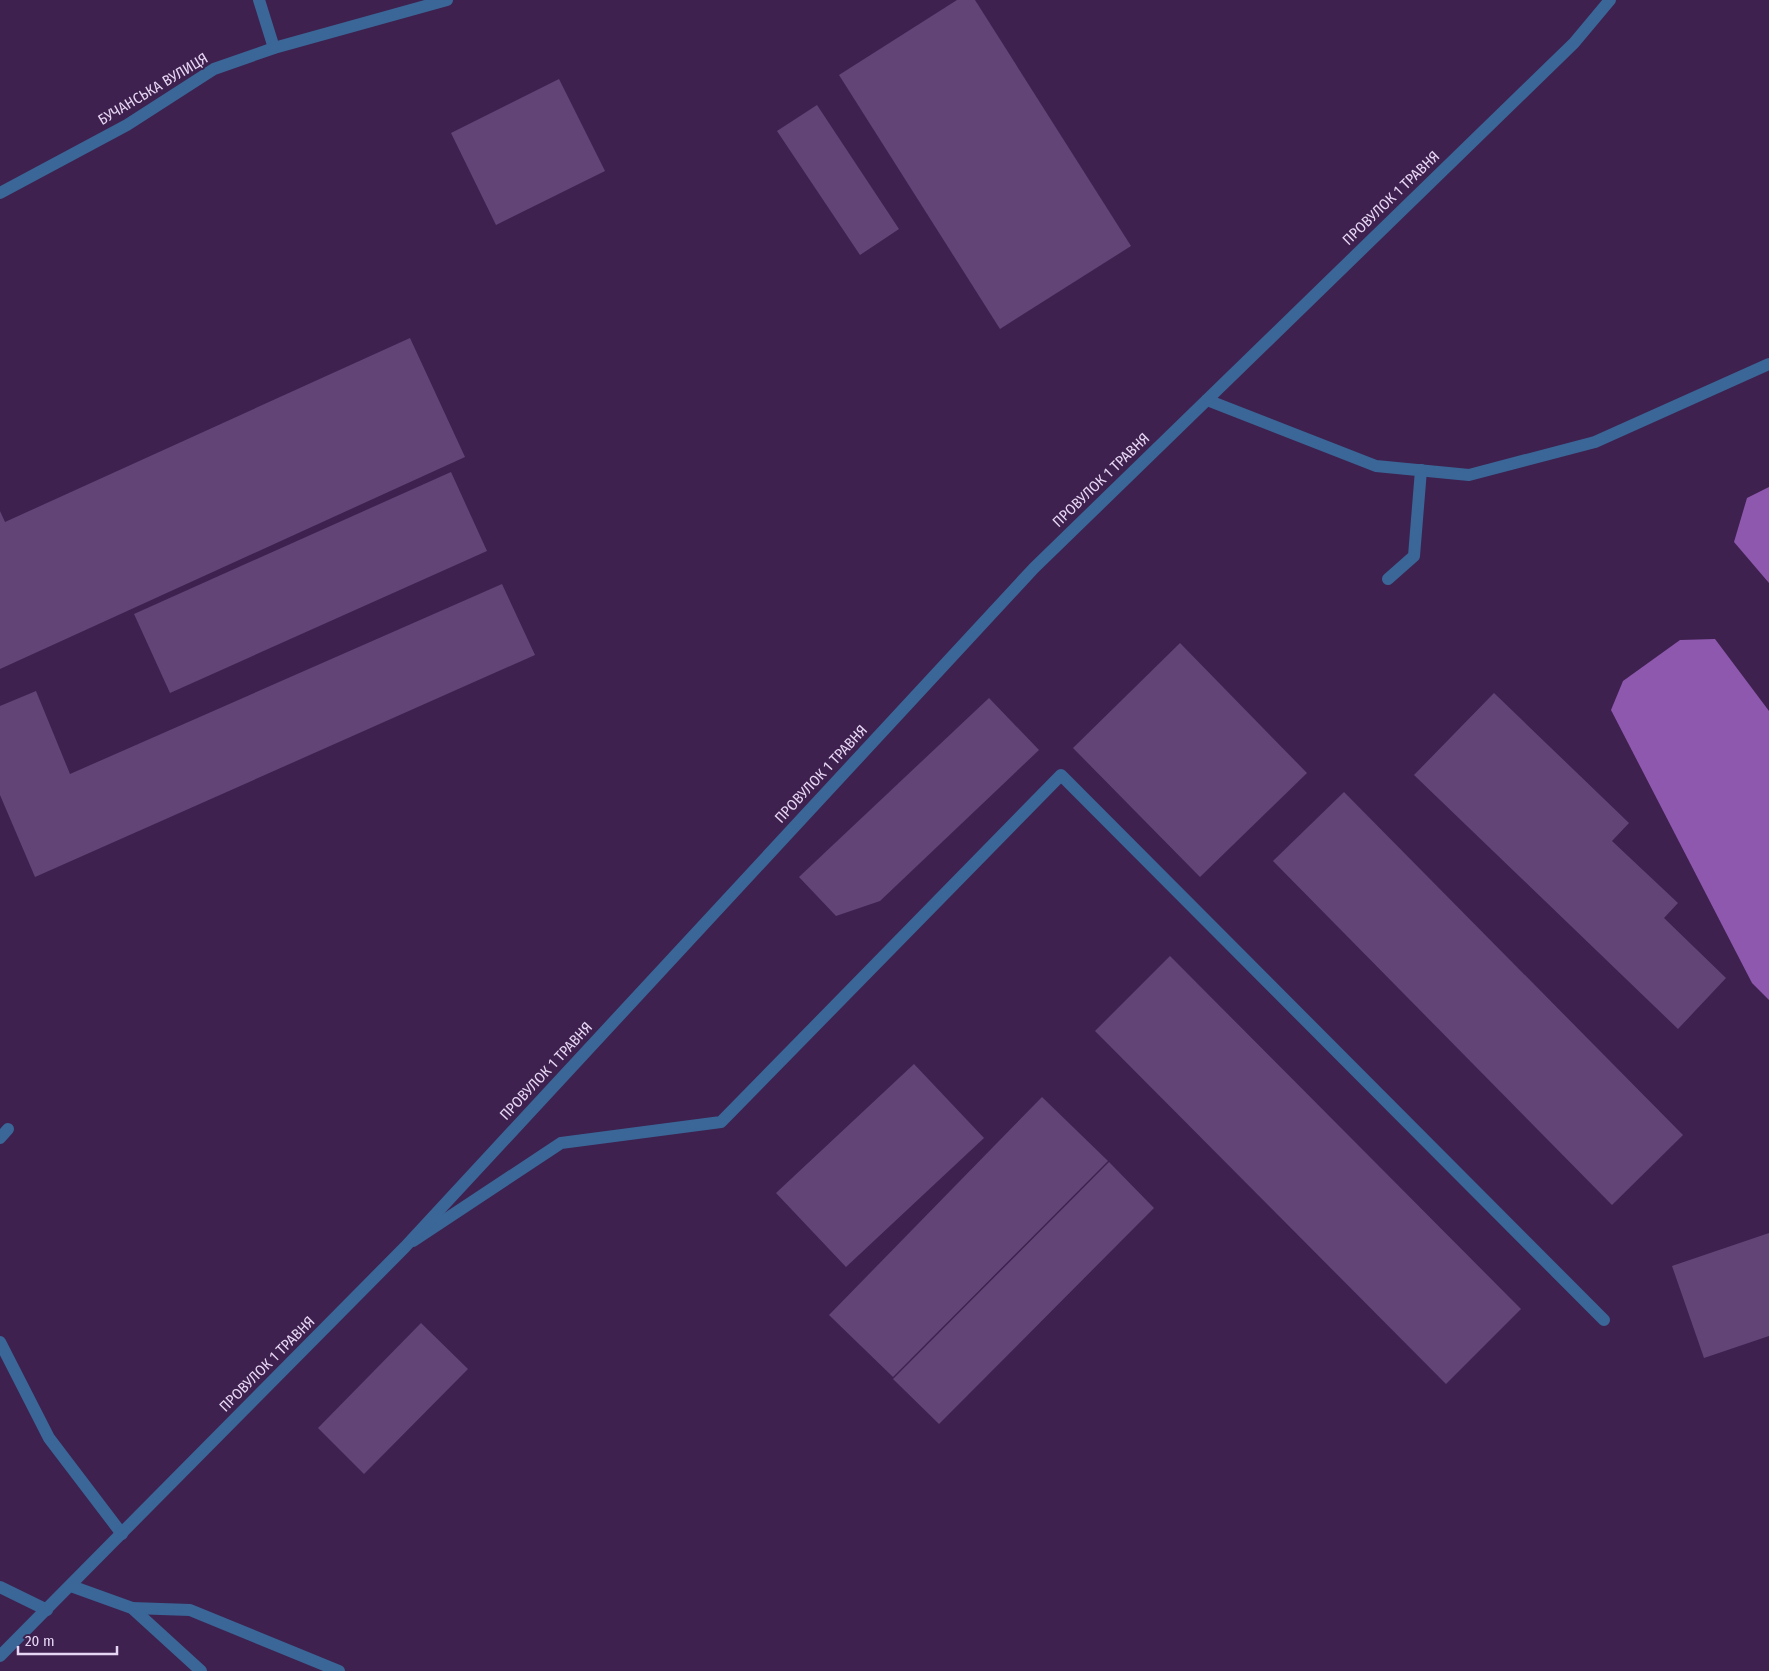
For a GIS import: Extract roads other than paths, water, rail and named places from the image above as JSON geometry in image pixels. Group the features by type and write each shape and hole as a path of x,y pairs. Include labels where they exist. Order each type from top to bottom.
{"street":[{"path":"259,0 274,48"},
{"name":"БУЧАНСЬКА ВУЛИЦЯ","path":"0,193 127,124 214,70 274,48 447,0"},
{"name":"ПРОВУЛОК 1 ТРАВНЯ","path":"0,1656 405,1247 1034,568 1574,43 1610,0"},
{"path":"1207,400 1376,466 1469,475 1595,442 1769,364"},
{"path":"1388,578 1414,556 1421,470"},
{"path":"405,1247 561,1142 721,1122 1061,775 1604,1320"},
{"path":"0,1342 49,1438 122,1534"},
{"path":"71,1586 132,1608 190,1610 339,1671"},
{"path":"0,1587 47,1610"},
{"path":"132,1608 201,1671"}]}
